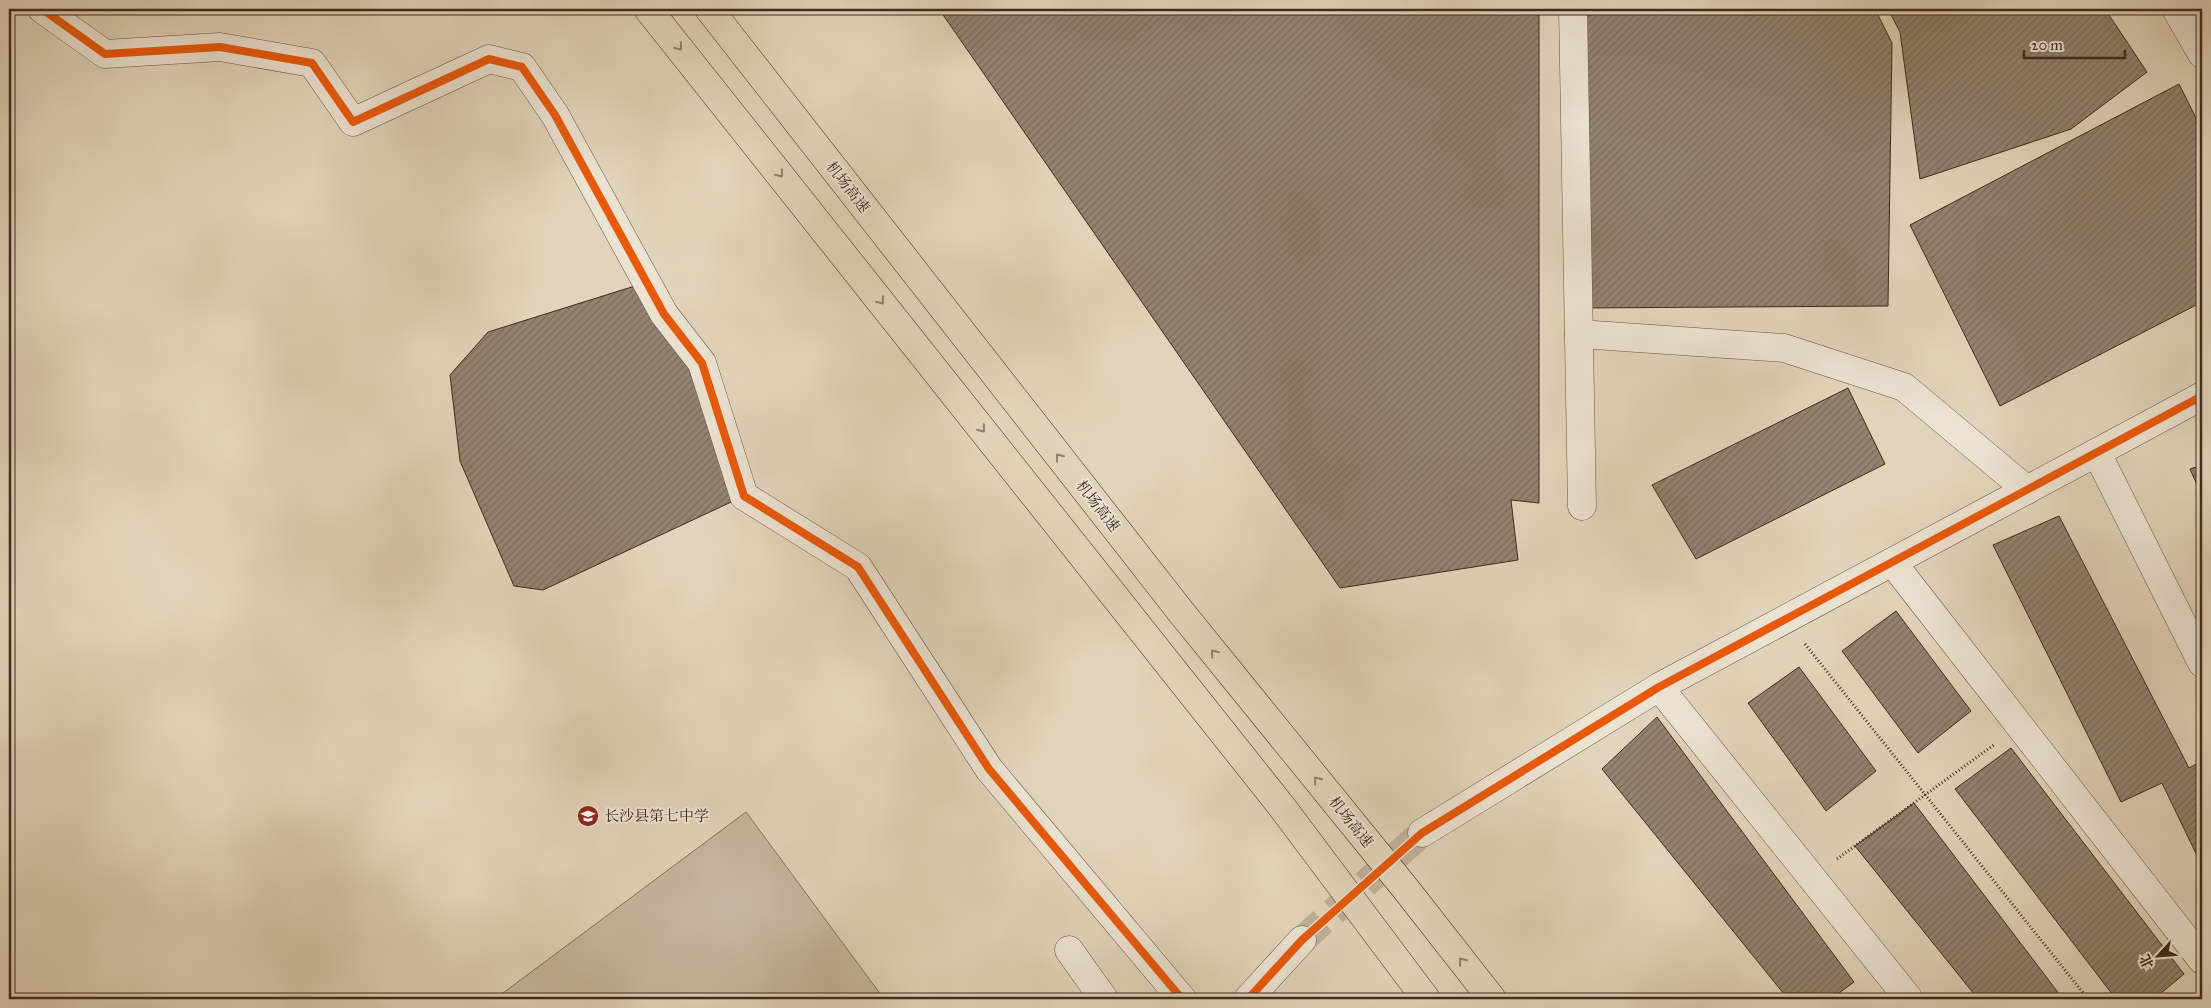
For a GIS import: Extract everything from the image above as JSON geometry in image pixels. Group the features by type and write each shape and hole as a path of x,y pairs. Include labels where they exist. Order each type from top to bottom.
{"highway":[{"path":"648,9 1282,807 1426,999"},
{"name":"机场高速","path":"709,9 1181,612 1405,888 1492,999"}],"street":[{"path":"42,9 104,54 220,46 312,62 353,122 489,59 522,67 555,115 664,314 702,363 744,496 858,567 989,769 1182,999"},
{"path":"1573,9 1582,506"},
{"path":"2176,9 2202,54"},
{"path":"1579,334 1784,348 1904,387 2027,490"},
{"path":"1422,833 1659,687 2202,396"},
{"path":"2096,453 2202,663"},
{"path":"1892,562 2202,960"},
{"path":"1659,687 1909,999"},
{"path":"1248,999 1302,940"},
{"path":"1069,950 1104,999"}],"path":[{"path":"1785,619 2088,999"},
{"path":"1812,878 2020,726"}],"shaded area":[{"path":"746,812 884,999 495,999"}],"building":[{"path":"939,9 1539,9 1539,503 1511,500 1518,560 1340,588"},
{"path":"1575,9 1875,9 1892,43 1888,306 1579,308"},
{"path":"1888,9 2105,9 2147,72 2071,129 1920,179 1900,32"},
{"path":"2179,84 2202,130 2202,302 2000,406 1910,225"},
{"path":"638,285 702,363 744,496 543,590 514,586 460,461 450,375 488,332"},
{"path":"1848,388 1885,464 1696,559 1652,485"},
{"path":"2202,465 2202,496 2190,469"},
{"path":"2059,516 2189,768 2202,761 2202,866 2162,783 2121,802 1993,545"},
{"path":"1896,611 1971,711 1918,753 1842,651"},
{"path":"1799,667 1876,771 1826,811 1748,703"},
{"path":"1657,717 1854,982 1831,999 1788,999 1602,769"},
{"path":"2011,748 2184,974 2154,999 2116,999 1955,789"},
{"path":"1914,803 2063,999 1978,999 1855,846"}],"tunnel":[{"path":"1302,940 1422,833"}],"cycle path":[{"path":"42,9 105,54 220,47 312,63 353,122 489,59 522,67 555,115 664,314 702,363 744,496 858,567 989,769 1182,999"},
{"path":"1248,999 1302,940 1422,833 1659,687 2202,396"}],"place":[{"name":"长沙县第七中学","path":"588,816"}]}
